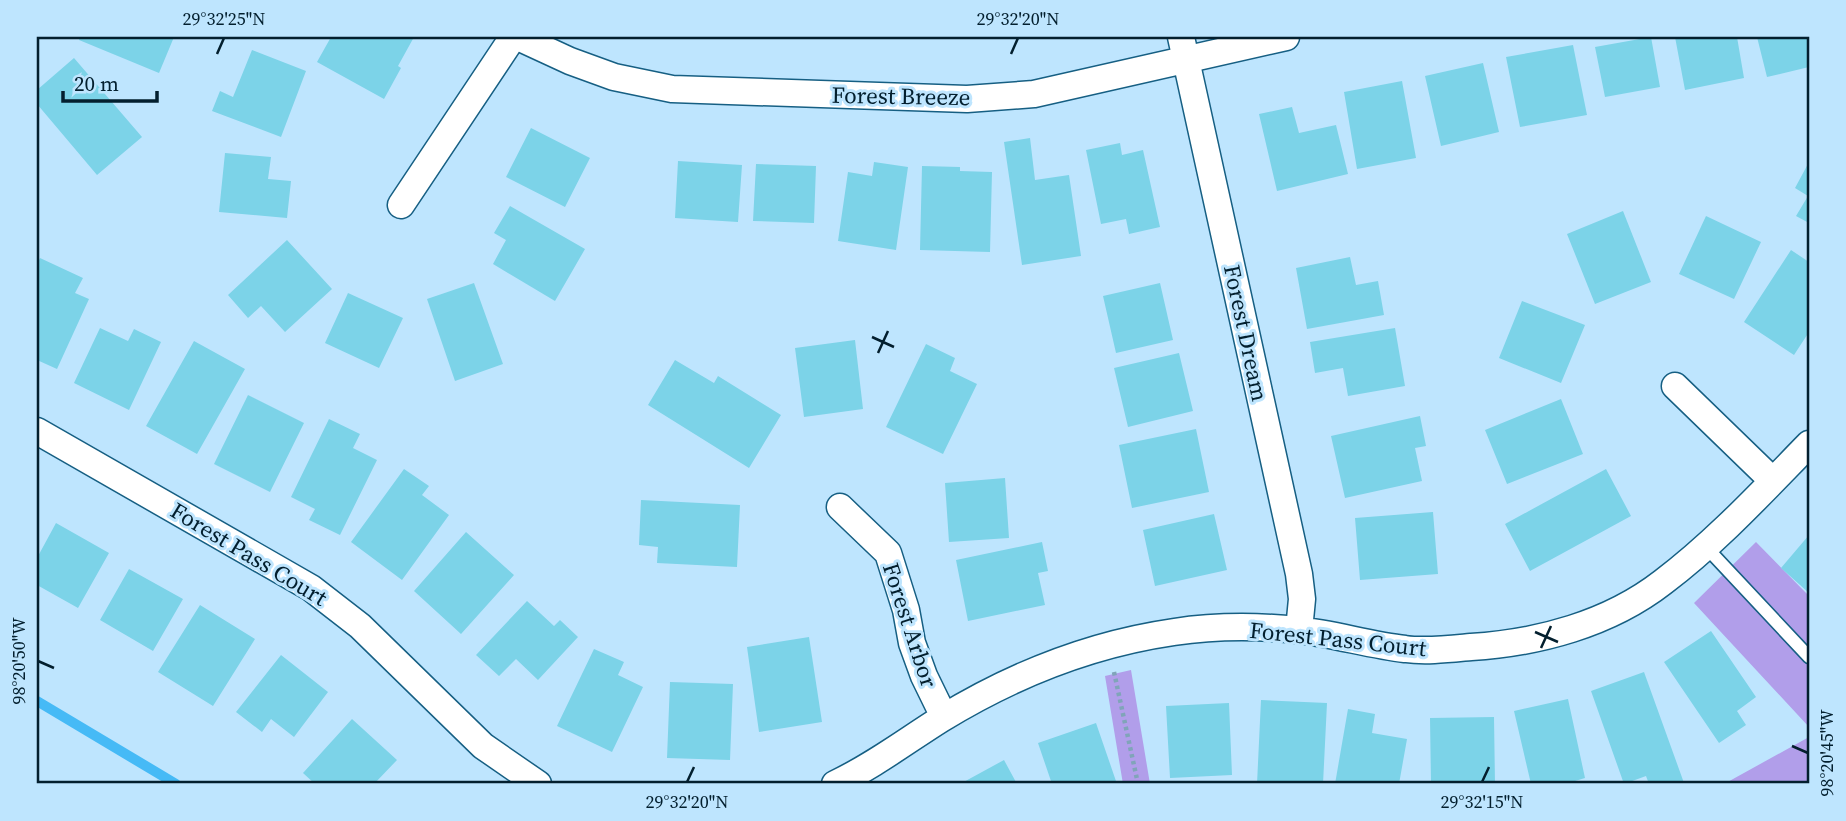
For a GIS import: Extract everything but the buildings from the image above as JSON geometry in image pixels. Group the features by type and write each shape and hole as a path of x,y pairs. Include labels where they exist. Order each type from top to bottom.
{"street":[{"name":"Forest Breeze","path":"516,37 614,77 672,89 967,99 1034,93 1183,48 1286,37"},
{"path":"401,205 516,37"},
{"name":"Forest Dream","path":"1183,48 1299,574 1302,600 1299,630"},
{"path":"1675,386 1773,481"},
{"name":"Forest Pass Court","path":"37,430 311,588 360,626 483,746 538,784"},
{"name":"Forest Pass Court","path":"835,784 855,775 944,717 1005,683 1045,665 1108,645 1211,628 1299,630 1407,649 1496,646 1568,631 1614,611 1662,583 1705,546 1809,444"},
{"name":"Forest Arbor","path":"840,507 888,553 906,610 912,643 944,717"}],"lane":[{"path":"1705,546 1809,657"}],"path":[{"path":"1108,645 1138,784"}],"shaded area":[{"path":"1756,542 1809,596 1809,727 1694,603"},
{"path":"1131,670 1150,784 1123,784 1105,676"},
{"path":"1809,737 1809,784 1724,784"}],"waterway":[{"path":"37,701 176,784"}]}
